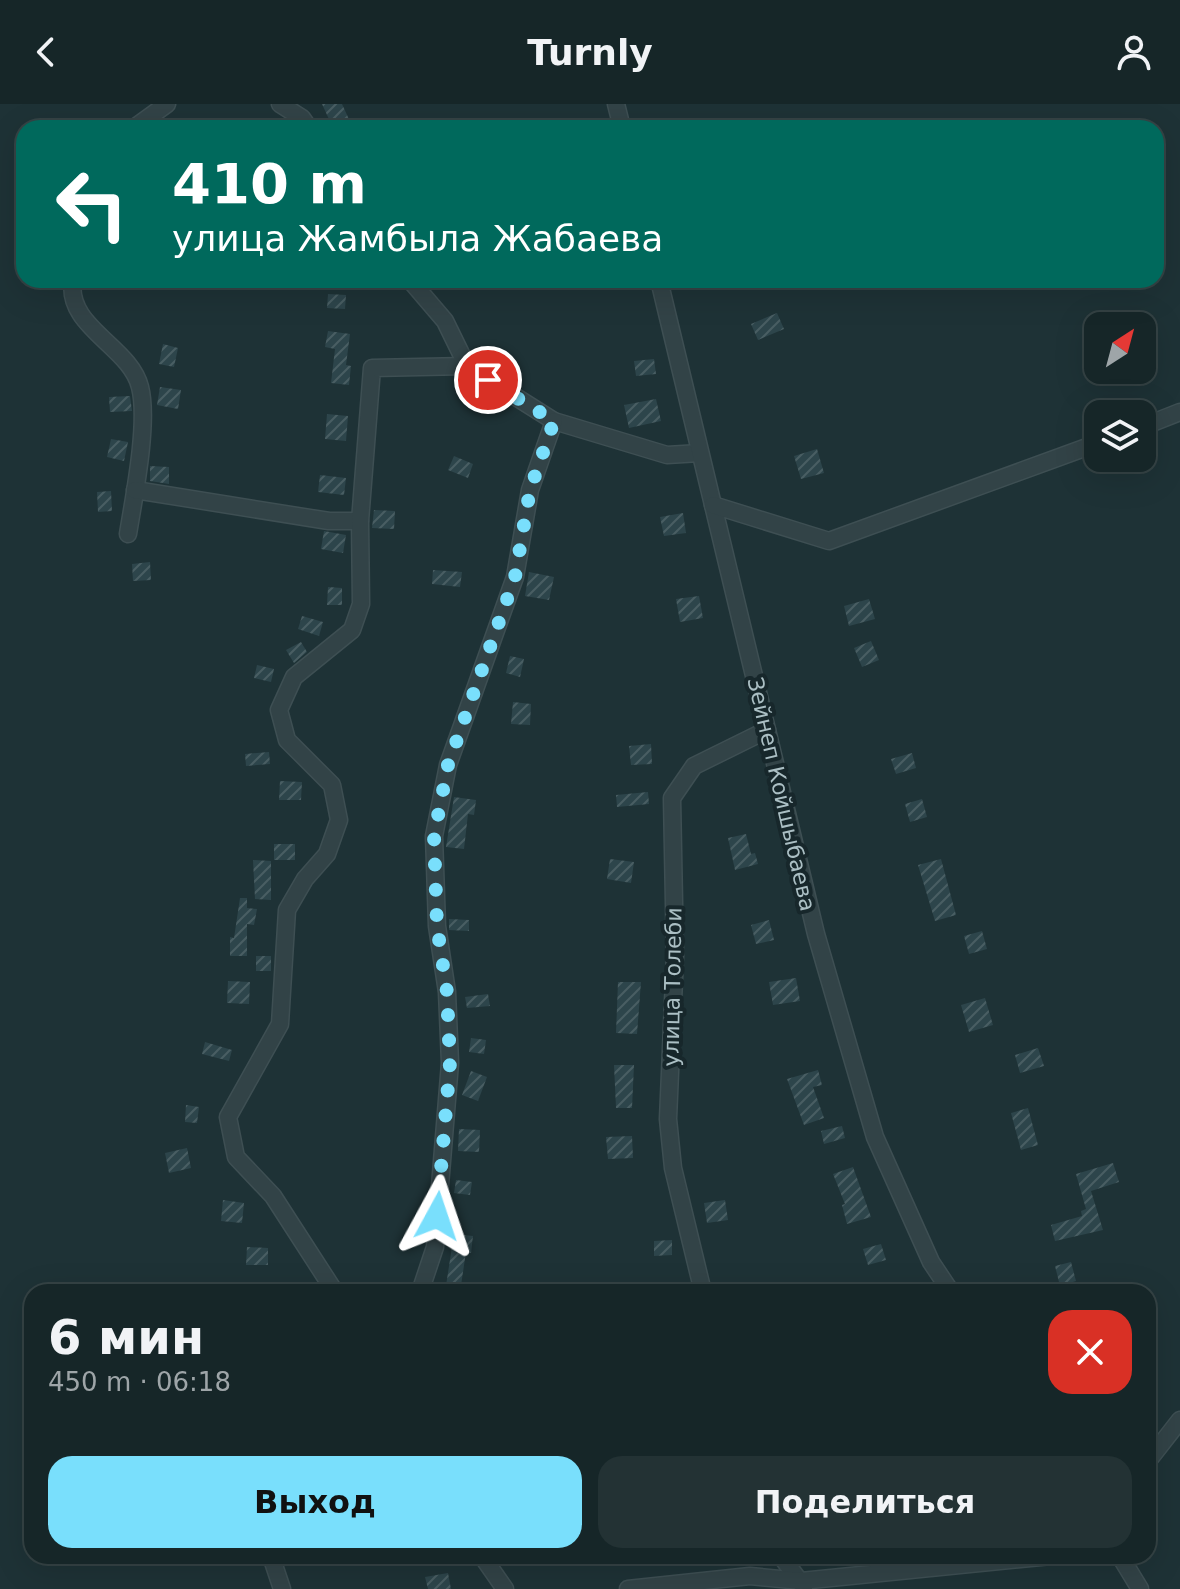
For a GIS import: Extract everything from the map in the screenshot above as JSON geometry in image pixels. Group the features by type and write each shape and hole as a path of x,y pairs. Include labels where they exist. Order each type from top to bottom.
{"street":[{"path":"145,120 167,104"},
{"path":"280,104 303,120"},
{"path":"71,288 82,316 127,365 140,384 143,406 128,534"},
{"path":"417,288 445,321 467,366 554,421 667,455 700,453"},
{"name":"Зейнеп Койшыбаева","path":"661,288 816,934 875,1137 931,1262 946,1284"},
{"path":"326,1284 273,1196 236,1157 228,1117 280,1024 287,910 305,879 327,854 339,820 332,785 287,740 279,710 294,677 352,630 361,604 360,521 372,368 467,366"},
{"path":"1156,421 1180,412"},
{"path":"423,1284 435,1247 450,1063 447,992 437,926 434,836 448,765 515,577 530,490 554,421"},
{"path":"713,505 829,541 1084,448"},
{"path":"135,490 329,521 360,521"},
{"name":"улица Толеби","path":"702,1284 695,1247 673,1168 668,1119 675,956 672,798 694,766 767,730"},
{"path":"1156,1451 1180,1420"},
{"path":"274,1564 282,1589"},
{"path":"488,1564 505,1589"},
{"path":"787,1564 803,1585"},
{"path":"628,1589 750,1576 803,1585 983,1564"},
{"path":"1125,1564 1140,1589"}],"building":[{"path":"322,104 342,104 349,120 329,120"},
{"path":"328,294 346,295 345,309 327,308"},
{"path":"777,313 784,329 758,340 751,324"},
{"path":"328,331 350,334 346,365 351,366 349,385 331,383 335,349 325,347"},
{"path":"163,344 178,348 174,367 159,364"},
{"path":"654,359 656,374 636,376 634,361"},
{"path":"160,387 181,390 178,409 157,405"},
{"path":"130,396 132,411 110,412 109,397"},
{"path":"656,399 661,421 629,428 624,405"},
{"path":"327,414 348,416 346,441 325,439"},
{"path":"111,439 128,442 124,461 107,457"},
{"path":"817,449 824,473 801,479 794,456"},
{"path":"454,456 473,464 468,478 448,470"},
{"path":"150,466 169,467 169,484 150,481"},
{"path":"320,475 346,478 344,495 318,492"},
{"path":"111,491 112,511 98,512 97,492"},
{"path":"374,510 395,511 394,529 372,528"},
{"path":"683,513 686,533 664,536 660,517"},
{"path":"324,531 346,535 343,553 321,549"},
{"path":"150,562 151,580 133,581 132,564"},
{"path":"433,570 462,572 460,587 432,584"},
{"path":"529,572 554,577 549,600 525,596"},
{"path":"328,587 342,588 342,605 327,605"},
{"path":"699,596 703,618 680,622 676,599"},
{"path":"869,599 875,619 849,626 844,606"},
{"path":"302,616 323,622 319,636 298,629"},
{"path":"871,641 879,660 862,667 854,648"},
{"path":"301,642 307,652 294,663 286,650"},
{"path":"510,656 524,659 520,677 506,673"},
{"path":"257,665 274,669 271,682 254,678"},
{"path":"513,702 531,704 530,725 511,724"},
{"path":"651,744 652,764 631,765 629,746"},
{"path":"269,752 270,764 246,766 245,754"},
{"path":"912,753 916,768 896,774 891,759"},
{"path":"280,781 302,782 301,800 279,800"},
{"path":"648,792 649,804 617,807 616,795"},
{"path":"454,797 476,800 474,815 468,814 464,849 446,847"},
{"path":"922,799 927,817 910,822 905,804"},
{"path":"746,834 751,854 755,853 758,864 735,870 728,838"},
{"path":"274,844 295,844 295,860 274,860"},
{"path":"610,859 634,862 631,883 607,879"},
{"path":"941,859 956,915 935,921 918,865"},
{"path":"253,860 271,861 271,900 255,899"},
{"path":"240,898 247,898 247,908 257,909 254,925 247,924 247,956 230,956 230,937 234,938"},
{"path":"449,919 469,920 469,931 449,930"},
{"path":"769,920 774,940 756,944 751,925"},
{"path":"982,931 987,949 969,954 964,936"},
{"path":"256,956 271,956 271,971 256,971"},
{"path":"796,978 800,1001 773,1005 769,982"},
{"path":"228,981 250,982 249,1004 227,1003"},
{"path":"618,982 641,982 637,1034 616,1033"},
{"path":"488,994 490,1006 467,1008 465,997"},
{"path":"985,998 993,1025 969,1032 961,1005"},
{"path":"471,1038 486,1040 484,1054 469,1052"},
{"path":"205,1042 232,1050 229,1061 202,1054"},
{"path":"1038,1048 1044,1066 1020,1073 1015,1055"},
{"path":"614,1065 634,1065 632,1108 616,1108"},
{"path":"818,1070 822,1085 813,1087 824,1118 804,1125 787,1079"},
{"path":"471,1071 487,1077 478,1101 462,1095"},
{"path":"186,1105 199,1107 197,1123 185,1122"},
{"path":"1028,1108 1038,1145 1021,1150 1011,1113"},
{"path":"842,1126 845,1138 824,1144 821,1131"},
{"path":"459,1129 480,1130 479,1152 458,1151"},
{"path":"632,1136 633,1158 608,1159 606,1137"},
{"path":"187,1148 191,1168 169,1173 165,1153"},
{"path":"1113,1163 1119,1182 1091,1191 1103,1230 1055,1241 1051,1225 1082,1216 1081,1211 1086,1209 1076,1174"},
{"path":"853,1167 871,1217 847,1224 842,1205 845,1204 833,1174"},
{"path":"456,1180 472,1182 470,1195 454,1193"},
{"path":"223,1200 244,1203 242,1223 221,1221"},
{"path":"725,1200 728,1220 707,1223 704,1203"},
{"path":"454,1234 473,1236 471,1253 466,1252 461,1284 446,1284"},
{"path":"672,1240 672,1255 654,1256 654,1241"},
{"path":"881,1244 886,1260 868,1265 863,1249"},
{"path":"247,1247 268,1248 268,1265 246,1265"},
{"path":"1071,1262 1076,1281 1060,1284 1055,1266"},
{"path":"448,1573 451,1589 428,1589 425,1577"}],"route":[{"path":"437,1216 450,1063 447,992 437,926 434,836 448,765 515,577 530,490 554,421 488,380"}]}
